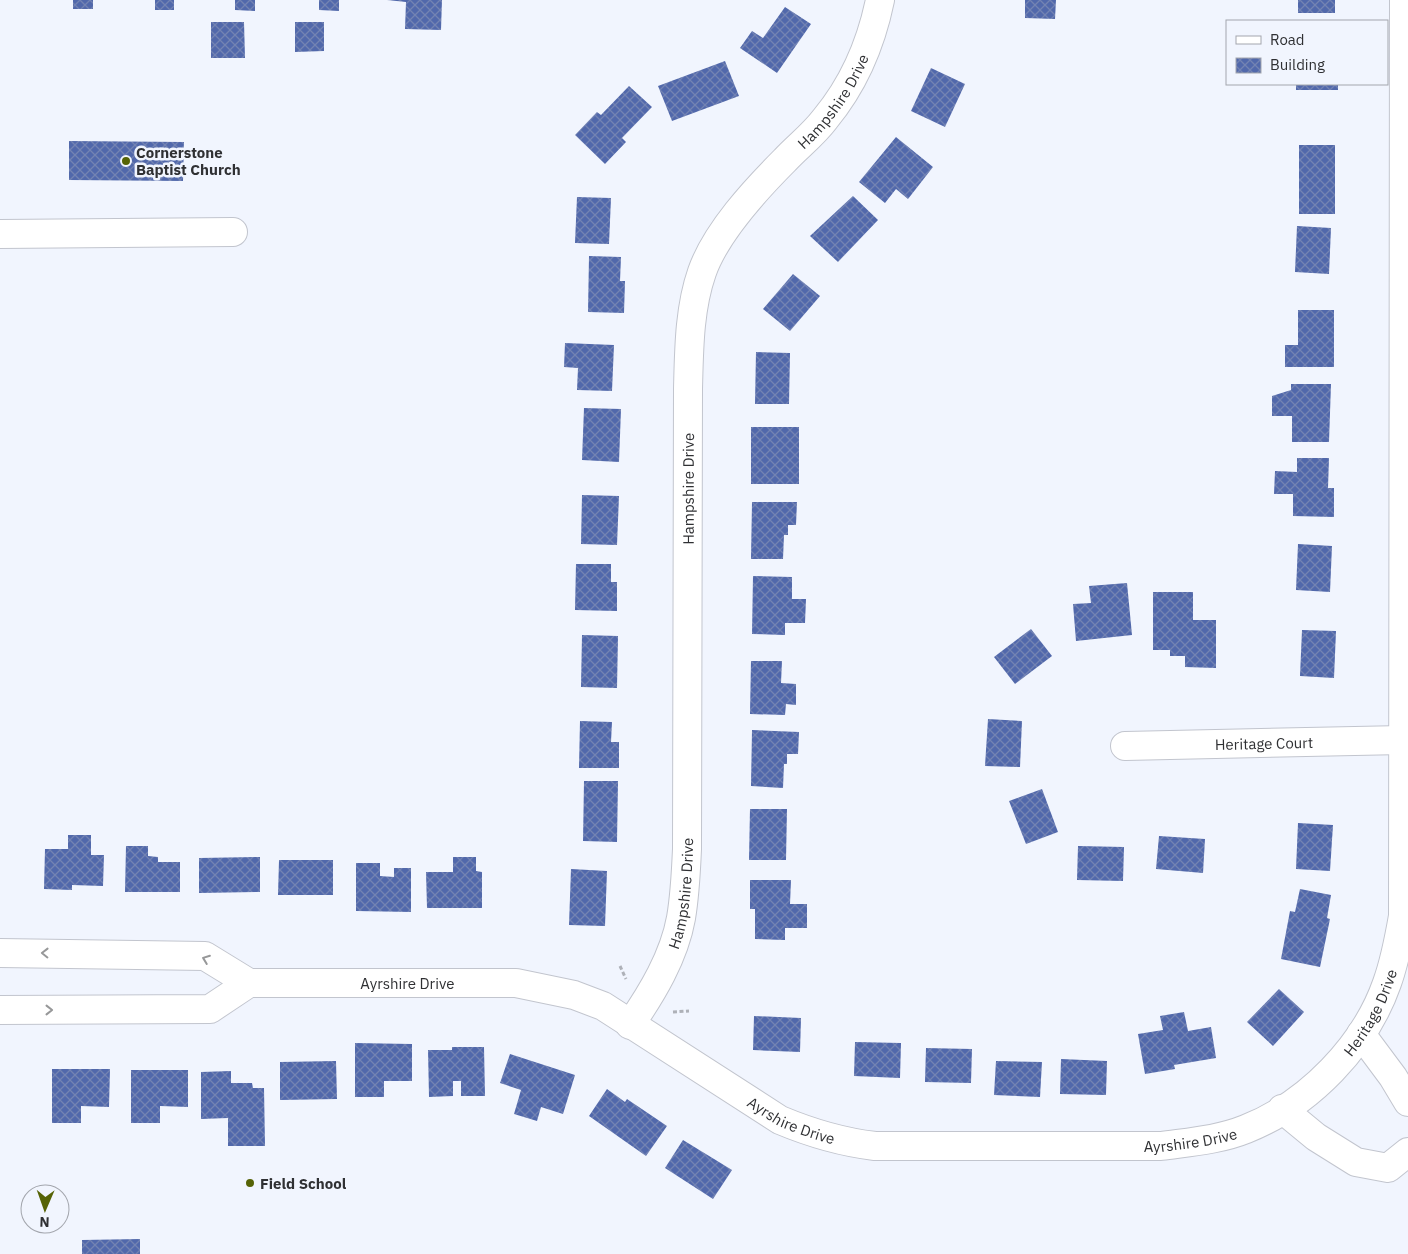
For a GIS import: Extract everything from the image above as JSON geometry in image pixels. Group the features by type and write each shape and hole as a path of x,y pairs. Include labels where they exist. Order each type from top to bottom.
{"street":[{"name":"Hampshire Drive","path":"630,1025 652,993 669,957 681,920 685,892 687,849 688,389 690,337 701,273 719,241 751,195 825,119 852,80 874,30 880,0"},
{"name":"Heritage Drive","path":"1339,1061 1361,1034 1387,984 1397,951 1402,916 1404,0"},
{"path":"0,234 233,232"},
{"name":"Heritage Court","path":"1125,746 1403,740"},
{"path":"0,953 205,956 249,983 210,1009 0,1010"},
{"name":"Ayrshire Drive","path":"249,983 516,983 574,995 603,1006 780,1120 812,1133 848,1142 875,1146 1161,1146 1206,1141 1246,1129 1282,1109 1311,1089 1339,1061"},
{"path":"1361,1034 1393,1076 1408,1102"},
{"path":"1282,1109 1316,1137 1356,1162 1388,1168 1408,1152"}],"path":[{"path":"620,966 626,980"},
{"path":"673,1012 689,1011"}],"building":[{"path":"73,0 93,0 93,9 73,9"},
{"path":"155,0 174,0 174,10 155,10"},
{"path":"235,0 255,0 255,11 235,10"},
{"path":"319,0 339,0 339,11 319,10"},
{"path":"387,0 442,0 441,30 405,29 406,2"},
{"path":"1025,0 1056,0 1055,19 1025,18"},
{"path":"1298,0 1335,0 1335,13 1298,13"},
{"path":"785,7 811,24 777,73 740,48 752,31 763,38"},
{"path":"211,22 244,22 245,58 211,58"},
{"path":"295,22 324,22 324,51 295,52"},
{"path":"725,61 739,96 672,121 658,86"},
{"path":"931,68 965,84 945,127 911,111"},
{"path":"1296,85 1338,85 1338,90 1296,90"},
{"path":"629,86 652,107 622,138 626,142 605,164 575,135 597,112 601,115"},
{"path":"896,137 933,167 908,199 896,189 885,203 859,182"},
{"name":"Cornerstone Baptist Church","path":"69,141 184,142 183,181 69,180"},
{"path":"1299,145 1335,145 1335,214 1299,214"},
{"path":"853,196 878,220 838,262 810,236"},
{"path":"577,197 611,198 609,244 575,243"},
{"path":"1297,226 1331,228 1329,274 1295,272"},
{"path":"589,256 621,257 620,281 625,281 624,313 588,312"},
{"path":"793,274 820,296 790,331 763,309"},
{"path":"1298,310 1334,310 1334,367 1285,367 1285,345 1298,345"},
{"path":"565,343 614,345 612,391 577,390 578,368 564,367"},
{"path":"756,352 790,353 789,404 755,404"},
{"path":"1291,384 1331,384 1329,442 1292,442 1292,416 1272,416 1272,396 1291,390"},
{"path":"584,408 621,409 619,462 582,460"},
{"path":"751,427 799,427 799,484 751,484"},
{"path":"1297,458 1329,458 1328,488 1334,488 1334,517 1293,516 1293,494 1274,494 1275,471 1297,472"},
{"path":"582,495 619,496 617,545 581,544"},
{"path":"752,502 797,502 796,525 788,525 788,535 784,535 783,559 751,559"},
{"path":"1298,544 1332,546 1330,592 1296,590"},
{"path":"576,564 611,564 611,582 617,582 617,611 575,610"},
{"path":"753,576 792,577 792,599 806,599 805,623 785,623 785,635 752,634"},
{"path":"1127,583 1132,635 1076,641 1073,604 1091,603 1089,586"},
{"path":"1153,592 1193,592 1193,620 1216,620 1216,668 1185,667 1185,656 1170,656 1170,650 1153,650"},
{"path":"1031,629 1052,656 1015,684 994,657"},
{"path":"1302,630 1336,631 1334,678 1300,676"},
{"path":"582,635 618,636 617,688 581,687"},
{"path":"751,661 782,661 781,683 796,684 796,705 786,704 785,715 750,714"},
{"path":"988,719 1022,721 1020,767 985,766"},
{"path":"580,721 612,722 611,742 619,742 619,768 579,768"},
{"path":"752,730 799,732 798,754 787,754 787,764 784,764 783,788 751,786"},
{"path":"584,781 618,781 617,842 583,841"},
{"path":"1042,789 1058,832 1026,844 1009,801"},
{"path":"750,809 787,809 786,860 749,860"},
{"path":"1298,823 1333,825 1330,871 1296,869"},
{"path":"68,835 91,835 91,855 104,855 103,886 72,885 72,890 44,889 45,849 68,849"},
{"path":"1159,836 1205,839 1203,873 1156,869"},
{"path":"126,846 148,846 148,856 158,857 158,862 180,862 180,892 125,892"},
{"path":"1078,846 1124,847 1123,881 1077,880"},
{"path":"260,857 260,892 199,893 199,858"},
{"path":"453,857 476,857 476,871 482,872 482,908 427,908 426,872 453,872"},
{"path":"279,860 333,860 333,895 278,895"},
{"path":"356,863 380,863 380,876 394,877 394,868 411,868 411,912 356,911"},
{"path":"571,869 607,871 605,926 569,925"},
{"path":"750,880 791,880 790,904 807,904 807,928 785,928 785,940 755,939 755,909 750,909"},
{"path":"1300,889 1331,895 1327,918 1330,919 1320,967 1281,959 1290,911 1295,912"},
{"path":"1279,989 1304,1012 1273,1046 1247,1022"},
{"path":"1184,1012 1188,1031 1211,1027 1216,1058 1174,1065 1175,1069 1145,1074 1138,1034 1163,1030 1160,1016"},
{"path":"754,1016 801,1018 800,1052 753,1050"},
{"path":"855,1042 901,1043 900,1078 854,1076"},
{"path":"355,1043 412,1044 412,1081 384,1081 384,1097 355,1097"},
{"path":"452,1047 484,1047 485,1096 461,1096 461,1081 453,1081 453,1096 429,1097 428,1050 452,1050"},
{"path":"926,1048 972,1049 971,1083 925,1082"},
{"path":"510,1054 575,1075 563,1114 541,1107 537,1121 514,1114 521,1090 500,1083"},
{"path":"1061,1059 1107,1061 1106,1095 1060,1094"},
{"path":"336,1061 337,1099 280,1100 280,1062"},
{"path":"996,1061 1042,1062 1040,1097 994,1095"},
{"path":"52,1069 110,1069 109,1107 81,1106 81,1123 52,1123"},
{"path":"131,1070 188,1070 188,1107 160,1106 160,1123 131,1123"},
{"path":"231,1071 231,1083 252,1083 253,1088 264,1088 265,1146 228,1146 228,1118 201,1119 201,1072"},
{"path":"607,1089 625,1102 627,1099 667,1126 646,1156 589,1116"},
{"path":"683,1140 732,1170 713,1199 665,1168"},
{"path":"140,1239 140,1254 82,1254 82,1240"}],"place":[{"name":"Cornerstone Baptist Church","path":"126,161"},
{"name":"Field School","path":"250,1183"}]}
